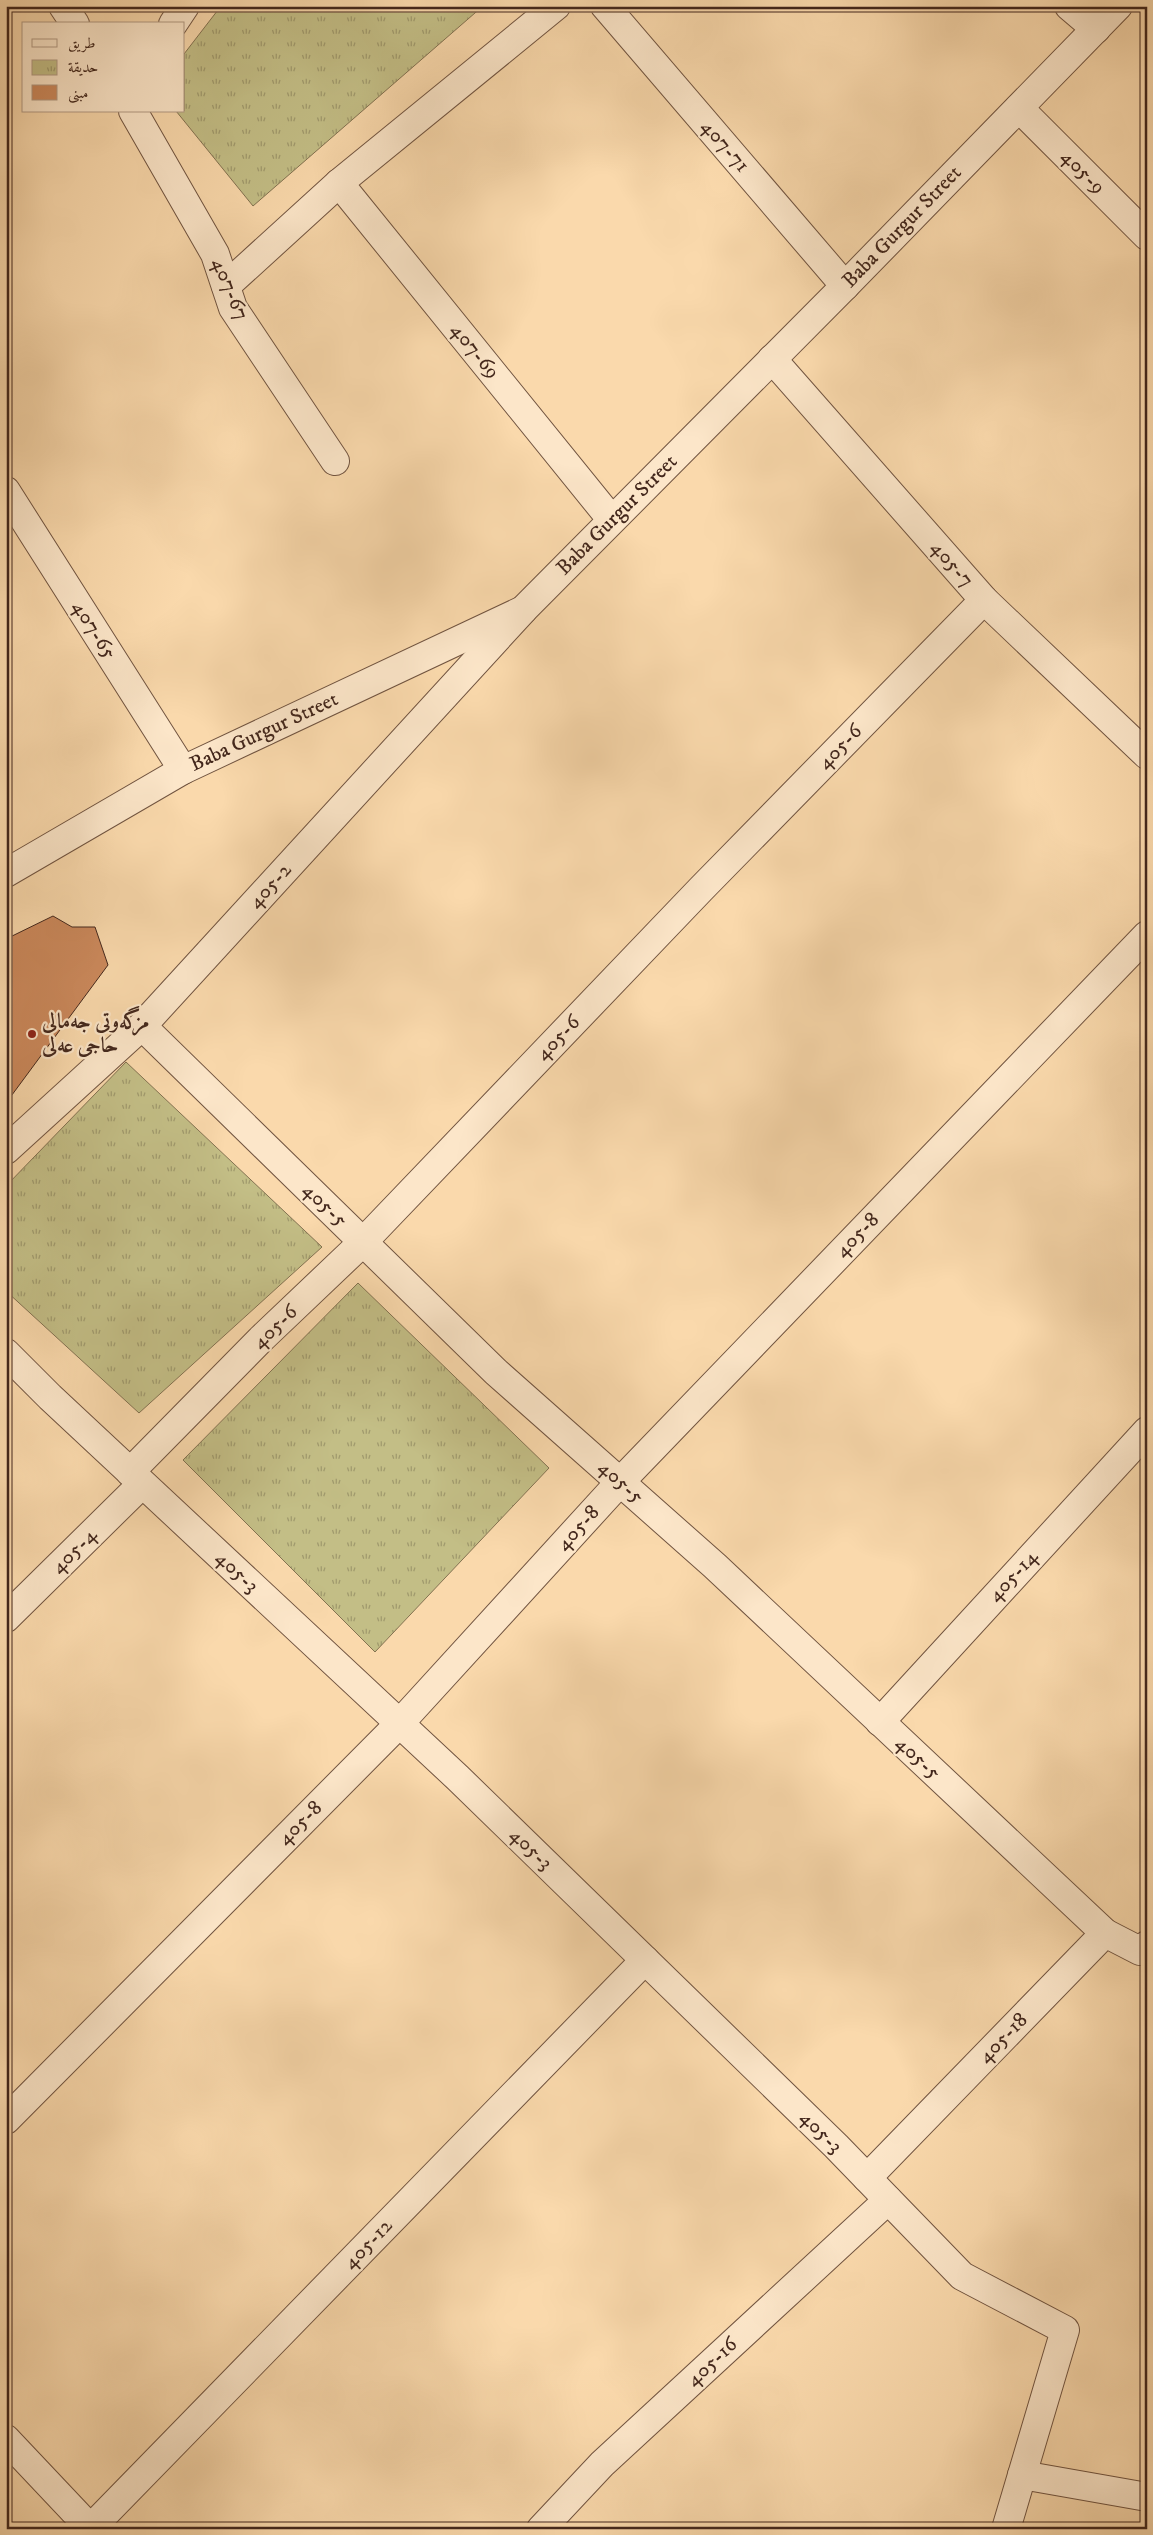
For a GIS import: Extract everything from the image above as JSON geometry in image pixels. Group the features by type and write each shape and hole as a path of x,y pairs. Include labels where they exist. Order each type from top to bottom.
{"street":[{"path":"63,6 74,22"},
{"path":"174,22 185,6"},
{"path":"226,286 339,183 556,6"},
{"name":"407-71","path":"604,6 845,286"},
{"path":"1069,6 1096,29"},
{"name":"Baba Gurgur Street","path":"6,873 182,770 523,610 845,286 1118,6"},
{"name":"405-9","path":"1019,108 1147,236"},
{"name":"407-67","path":"134,112 215,254 233,308 335,461"},
{"name":"407-69","path":"339,183 612,519"},
{"name":"405-7","path":"772,360 984,600 1147,755"},
{"name":"407-65","path":"6,491 182,770"},
{"name":"405-6","path":"136,1478 261,1339 362,1242 701,889 984,600"},
{"name":"405-2","path":"6,1150 142,1026 523,610"},
{"name":"405-8","path":"6,2120 399,1724 620,1482 1147,935"},
{"name":"405-5","path":"142,1026 496,1372 715,1566 1105,1933"},
{"name":"405-3","path":"6,1353 136,1478 399,1724 645,1960 867,2178 962,2276 1065,2330 1022,2475"},
{"name":"405-14","path":"880,1722 1147,1431"},
{"name":"405-4","path":"6,1618 136,1478"},
{"path":"1105,1933 1140,1951 1147,1944"},
{"name":"405-18","path":"867,2178 1105,1933"},
{"name":"405-12","path":"91,2528 645,1960"},
{"name":"405-16","path":"541,2529 602,2464 888,2200"},
{"path":"6,2440 91,2528"},
{"path":"1006,2529 1022,2475 1147,2497"}],"green space":[{"path":"221,6 483,6 253,206 177,112 185,112 185,53"},
{"path":"126,1062 322,1247 139,1413 6,1291 6,1186"},
{"path":"358,1283 549,1468 375,1652 183,1460"}],"building":[{"name":"مزگەوتی جەمالی حاجی عەلی","path":"53,916 72,927 95,927 108,965 6,1103 6,939"}],"place":[{"name":"مزگەوتی جەمالی حاجی عەلی","path":"32,1034"}]}
